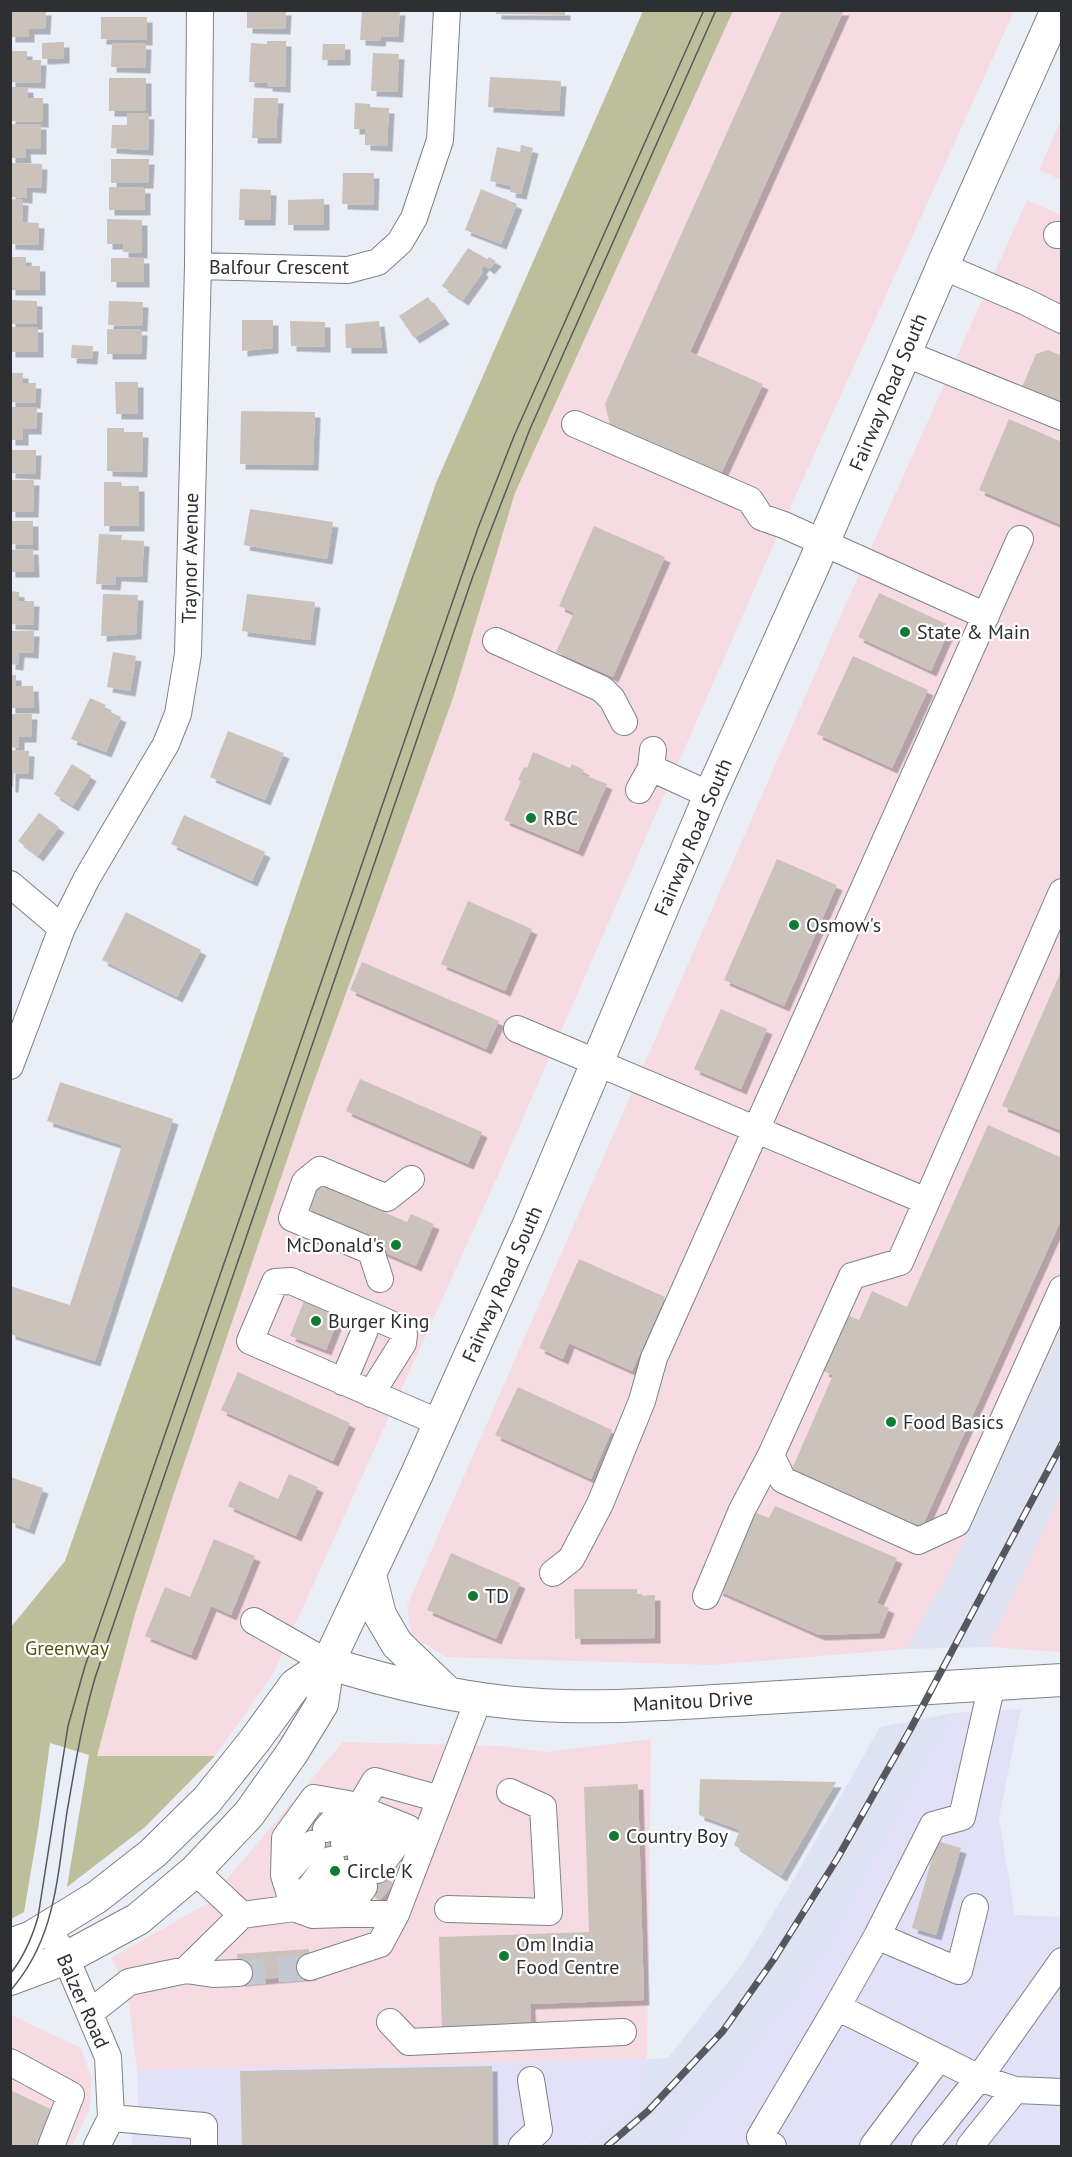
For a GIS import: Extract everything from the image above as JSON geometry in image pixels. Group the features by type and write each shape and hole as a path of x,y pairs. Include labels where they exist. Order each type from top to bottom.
{"main road":[{"name":"Fairway Road South","path":"328,1663 440,1423 529,1224 710,795 824,543 942,266 1057,10"},
{"path":"370,1575 380,1616 397,1644 448,1692"},
{"path":"10,1979 66,1958 138,1919 195,1871 249,1814 292,1753 322,1704 328,1663"},
{"path":"10,1945 32,1938 97,1897 153,1853 207,1800 295,1685 328,1663"},
{"name":"Manitou Drive","path":"328,1663 368,1675 448,1692 528,1704 676,1703 1062,1680"}],"street":[{"name":"Traynor Avenue","path":"10,1066 62,928 87,878 166,744 178,714 184,682 188,654 198,267 200,10"},
{"name":"Balfour Crescent","path":"198,267 348,270 378,262 400,243 414,218 440,140 447,10"},
{"path":"942,266 1062,320"},
{"path":"904,353 1062,417"},
{"path":"575,424 750,500 761,517 784,525 986,616"},
{"path":"554,1573 571,1559 600,1504 642,1401 654,1358 1020,539"},
{"path":"496,641 602,689 612,699 624,722"},
{"path":"648,769 710,795"},
{"path":"10,884 62,928"},
{"path":"706,1596 742,1510 771,1455 852,1276 900,1262 1062,892"},
{"path":"517,1029 926,1201"},
{"path":"380,1279 371,1251 292,1218 305,1182 320,1170 387,1198 411,1179"},
{"path":"371,1394 403,1343 404,1334 400,1328 291,1281 275,1282 250,1341 343,1382 371,1394 440,1423"},
{"path":"771,1455 783,1480 918,1541 957,1523 1062,1289"},
{"path":"343,1382 365,1330"},
{"path":"254,1621 328,1663"},
{"path":"773,2146 760,2137 877,1936 933,1825 962,1817 988,1710 992,1684"},
{"path":"310,1967 380,1944 396,1914 479,1698"},
{"path":"304,1912 345,1858 366,1812 375,1780 440,1799"},
{"path":"448,1909 549,1912 543,1807 510,1792"},
{"path":"284,1875 345,1858 408,1828 366,1812 314,1798 285,1838 284,1875 304,1912"},
{"path":"344,1914 345,1858"},
{"path":"195,1871 242,1915"},
{"path":"877,1936 959,1971 975,1906"},
{"path":"186,1970 242,1915 304,1912 396,1914"},
{"name":"Balzer Road","path":"48,1928 66,1958 91,2012 108,2057 111,2118 97,2146"},
{"path":"925,2146 979,2078 1062,1961"},
{"path":"91,2012 129,1982 186,1970 213,1974 239,1973"},
{"path":"837,2007 979,2078 1015,2090 1062,2092"},
{"path":"390,2022 409,2042 623,2032"},
{"path":"873,2146 939,2058"},
{"path":"10,2062 71,2095 51,2146"},
{"path":"522,2146 539,2130 531,2080"},
{"path":"970,2146 1015,2090"},
{"path":"111,2118 204,2126 204,2146"}],"shaded area":[{"path":"733,11 1014,11 781,528 496,1180 272,1676 215,1756 97,1757 135,1614 172,1499 307,1101 453,698 515,493"},
{"path":"1061,120 1061,180 1039,170"},
{"path":"1027,200 1061,215 1061,1330 951,1570 906,1649 712,1665 445,1657 411,1635 407,1606 836,626"},
{"path":"1061,1330 1061,1492 988,1647 906,1649 951,1570"},
{"path":"1061,1492 1061,1652 988,1647"},
{"path":"1021,1709 999,1818 1015,1915 1061,1917 1061,2146 669,2146 731,2078 813,1972 953,1713"},
{"path":"953,1713 813,1972 731,2078 669,2146 582,2146 641,2100 647,2059 668,2058 743,1963 880,1727"},
{"path":"651,1739 647,2059 137,2070 127,1989 111,1958 206,1904 343,1742 500,1746 546,1752"},
{"path":"11,2015 81,2048 92,2079 89,2110 72,2146 11,2146"},
{"path":"647,2059 641,2100 581,2146 131,2146 138,2108 137,2070"}],"green space":[{"name":"Greenway","path":"643,11 733,11 515,493 453,698 307,1101 172,1499 135,1614 97,1756 215,1756 145,1827 67,1887 89,1755 50,1743 24,1912 11,1919 11,1627 65,1561 225,1104 436,483"}],"building":[{"path":"10,10 46,10 45,29 29,29 29,37 10,37"},
{"path":"247,10 286,10 285,29 247,28"},
{"path":"362,10 400,10 398,37 381,36 380,41 360,40"},
{"path":"496,10 565,10 565,15 496,14"},
{"path":"782,10 844,10 690,352 763,384 721,474 610,425 605,404"},
{"path":"101,17 147,17 147,40 101,39"},
{"path":"267,41 286,41 285,87 249,82 251,43 267,44"},
{"path":"64,42 64,58 42,59 42,43"},
{"path":"112,43 146,44 145,68 111,67"},
{"path":"323,44 345,44 345,60 322,60"},
{"path":"10,51 27,51 27,60 41,60 40,83 10,82"},
{"path":"373,53 399,54 397,92 371,91"},
{"path":"490,77 561,81 559,111 488,107"},
{"path":"109,78 146,78 146,111 109,111"},
{"path":"10,87 28,87 28,98 43,98 43,122 10,121"},
{"path":"254,98 278,98 276,138 252,138"},
{"path":"355,103 389,108 387,146 365,145 365,129 354,129"},
{"path":"127,113 149,114 148,150 111,148 112,125 127,125"},
{"path":"10,124 41,124 41,149 25,149 26,158 10,158"},
{"path":"521,145 533,148 521,194 510,192 511,186 490,181 497,147 520,152"},
{"path":"111,159 149,159 148,183 111,183"},
{"path":"10,163 42,164 41,188 27,187 27,198 10,197"},
{"path":"343,173 374,173 373,205 342,204"},
{"path":"109,187 145,188 145,210 109,210"},
{"path":"240,189 271,190 270,220 239,220"},
{"path":"481,189 517,204 501,244 465,230"},
{"path":"10,199 23,200 22,222 39,223 38,245 10,244"},
{"path":"324,199 324,225 288,225 288,200"},
{"path":"107,219 142,220 142,253 123,252 123,244 107,244"},
{"path":"468,248 487,259 489,257 496,261 489,269 484,265 481,269 483,272 463,300 442,286"},
{"path":"10,257 26,257 26,266 40,266 40,290 10,290"},
{"path":"111,258 144,258 144,282 111,282"},
{"path":"428,297 444,319 414,338 399,316"},
{"path":"10,300 37,301 37,324 10,324"},
{"path":"109,301 143,302 142,326 108,325"},
{"path":"242,320 273,320 273,348 242,351"},
{"path":"290,321 325,322 325,347 291,346"},
{"path":"379,321 382,348 346,348 345,324"},
{"path":"10,327 38,327 38,352 10,352"},
{"path":"107,329 142,330 141,354 107,354"},
{"path":"72,345 93,346 92,359 71,358"},
{"path":"1048,350 1062,356 1062,411 1020,392 1036,354"},
{"path":"10,373 23,373 23,383 36,383 35,403 10,402"},
{"path":"115,382 138,382 138,414 116,414"},
{"path":"10,407 37,407 36,429 23,429 23,440 10,440"},
{"path":"241,411 315,412 313,465 240,464"},
{"path":"1009,419 1062,442 1062,525 979,490"},
{"path":"107,428 124,428 124,432 143,432 142,472 107,471"},
{"path":"10,450 36,450 35,474 10,473"},
{"path":"10,480 34,480 33,512 10,512"},
{"path":"104,482 121,482 122,486 139,486 139,526 104,526"},
{"path":"250,509 333,522 327,559 244,545"},
{"path":"10,521 33,521 33,545 10,544"},
{"path":"594,526 665,557 613,677 556,652 574,613 559,606"},
{"path":"99,534 122,535 121,540 144,541 142,577 116,576 115,585 96,584"},
{"path":"33,549 34,572 10,572 10,550"},
{"path":"10,591 19,592 19,601 34,601 33,625 10,624"},
{"name":"State & Main","path":"879,593 951,626 931,671 858,637"},
{"path":"103,594 138,595 136,634 101,636"},
{"path":"247,594 315,602 310,640 242,631"},
{"path":"10,631 34,631 33,653 19,652 18,665 10,664"},
{"path":"113,652 136,656 130,691 107,687"},
{"path":"853,656 928,690 892,768 817,734"},
{"path":"10,675 16,675 16,686 33,686 34,708 10,708"},
{"path":"90,698 106,705 104,709 121,717 106,752 71,739"},
{"path":"10,714 32,714 31,737 19,737 19,748 10,747"},
{"path":"228,731 284,753 265,800 210,777"},
{"path":"10,750 29,751 28,774 14,773 13,787 10,787"},
{"path":"533,752 570,768 572,764 584,770 582,774 607,784 578,851 504,820 521,781 518,780 524,767 527,768"},
{"path":"72,764 91,776 73,806 54,794"},
{"path":"39,813 59,827 38,856 18,841"},
{"path":"184,815 265,852 252,881 171,844"},
{"path":"777,859 837,885 784,1006 724,980"},
{"path":"468,901 532,929 505,991 441,964"},
{"path":"126,912 201,950 177,997 102,960"},
{"path":"362,962 499,1021 486,1049 350,990"},
{"path":"1062,969 1062,1131 1002,1106"},
{"path":"721,1009 767,1029 741,1089 694,1069"},
{"path":"360,1079 482,1132 468,1164 346,1111"},
{"path":"60,1082 173,1119 95,1361 10,1334 10,1286 70,1305 122,1145 47,1121"},
{"path":"988,1125 1062,1158 1062,1218 922,1527 792,1469 833,1375 823,1371 847,1315 859,1320 872,1291 907,1307"},
{"name":"McDonald's","path":"318,1184 407,1222 411,1214 434,1224 416,1266 304,1218"},
{"path":"579,1259 665,1297 632,1371 569,1343 563,1359 539,1348"},
{"name":"Burger King","path":"307,1293 343,1307 326,1350 290,1336"},
{"path":"238,1372 350,1423 333,1461 221,1410"},
{"path":"518,1387 612,1430 591,1479 495,1435"},
{"path":"289,1474 318,1487 296,1536 228,1506 239,1481 278,1499"},
{"path":"10,1477 43,1488 29,1529 10,1522"},
{"path":"775,1506 897,1558 877,1603 889,1608 879,1633 819,1635 717,1590 752,1511 769,1518"},
{"path":"214,1539 255,1556 231,1615 211,1606 191,1655 145,1636 165,1587 190,1597"},
{"name":"TD","path":"451,1553 520,1583 496,1639 427,1610"},
{"path":"574,1589 637,1589 637,1596 655,1595 655,1638 575,1639"},
{"path":"700,1779 836,1782 781,1876 734,1845 740,1830 699,1815"},
{"path":"638,1784 644,2000 530,2004 531,2026 442,2029 439,1937 589,1932 584,1787"},
{"path":"311,1816 394,1884 380,1900 297,1832"},
{"path":"937,1841 961,1848 936,1935 912,1928"},
{"path":"309,1949 311,1975 239,1981 237,1954"},
{"path":"492,2066 493,2146 242,2146 240,2071"},
{"path":"10,2090 61,2114 47,2146 10,2146"}],"tunnel":[{"path":"239,1973 310,1967"}],"tram line":[{"path":"10,1974 27,1947 38,1917 68,1726 85,1666 478,528 514,436 704,10"},
{"path":"10,1991 25,1971 46,1929 57,1883 76,1761 95,1678 473,576 530,429 716,10"}],"railway":[{"path":"607,2146 648,2111 723,2031 774,1959 837,1859 910,1730 1062,1444"}],"place":[{"name":"State & Main","path":"905,632"},
{"name":"RBC","path":"531,818"},
{"name":"Osmow's","path":"794,925"},
{"name":"McDonald's","path":"396,1245"},
{"name":"Burger King","path":"316,1321"},
{"name":"Food Basics","path":"891,1422"},
{"name":"TD","path":"473,1596"},
{"name":"Country Boy","path":"614,1836"},
{"name":"Circle K","path":"335,1871"},
{"name":"Om India Food Centre","path":"504,1956"}]}
